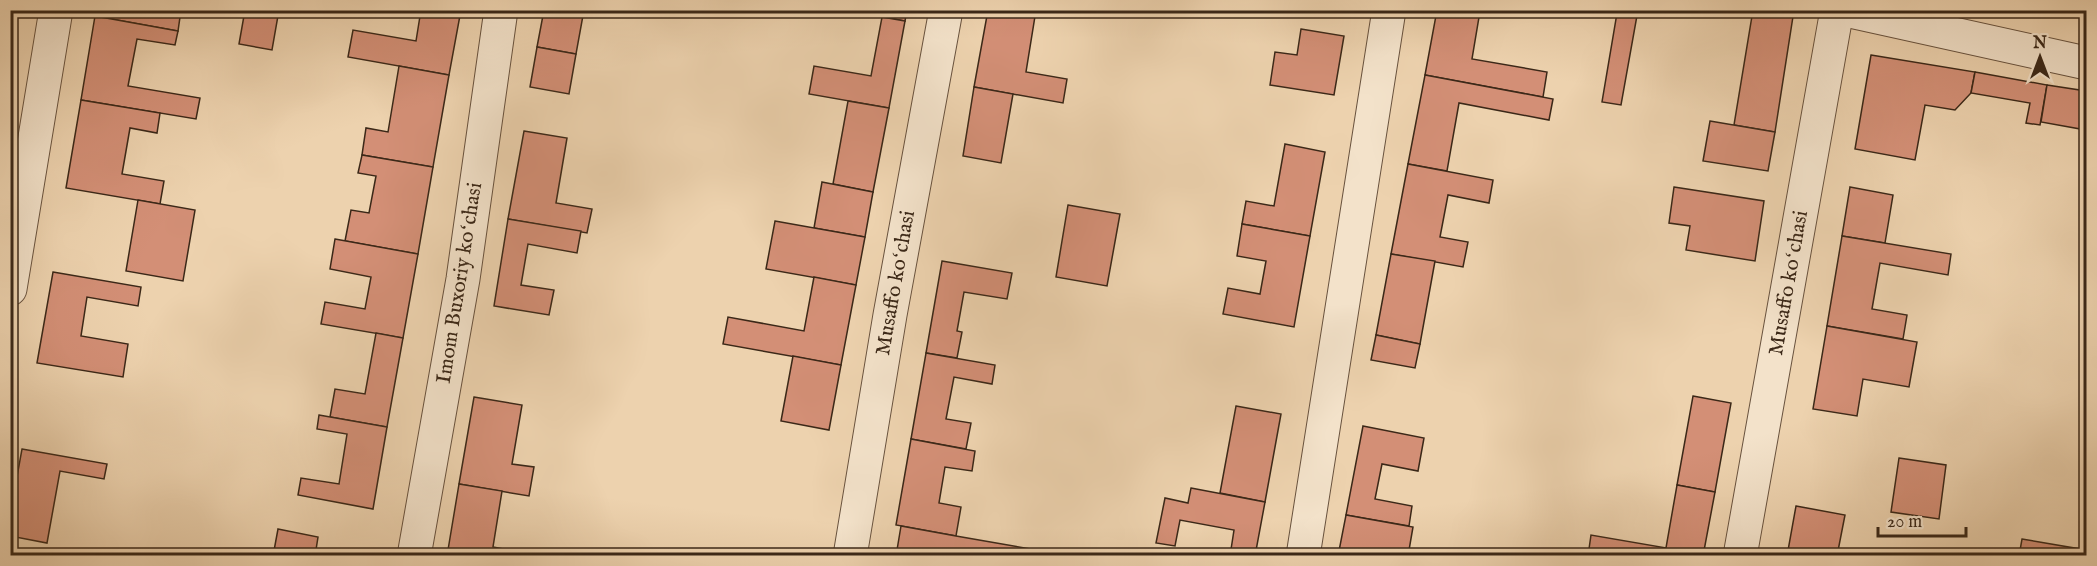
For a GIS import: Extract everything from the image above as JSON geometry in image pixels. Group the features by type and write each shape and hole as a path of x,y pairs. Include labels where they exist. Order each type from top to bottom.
{"street":[{"path":"10,289 56,10"},
{"name":"Imom Buxoriy koʻchasi","path":"414,555 463,279 501,10"},
{"name":"Musaffo koʻchasi","path":"850,555 890,315 946,10"},
{"path":"1304,555 1389,10"},
{"name":"Musaffo koʻchasi","path":"1740,555 1837,10"},
{"path":"1845,10 2086,63"}],"building":[{"path":"96,10 181,10 178,31 95,16"},
{"path":"245,10 279,10 272,50 239,44"},
{"path":"421,10 461,10 449,75 348,57 353,30 416,41"},
{"path":"544,10 584,10 576,54 537,47"},
{"path":"847,10 907,10 905,21"},
{"path":"988,10 1036,10 1026,72 1067,79 1063,103 974,87"},
{"path":"1437,10 1479,17 1472,59 1547,72 1543,97 1425,75"},
{"path":"1601,10 1638,10 1621,105 1602,102 1617,13"},
{"path":"1753,10 1794,10 1775,132 1734,125"},
{"path":"95,16 178,31 175,45 137,39 128,86 200,98 196,119 81,100"},
{"path":"882,17 905,21 889,108 809,94 814,66 871,76"},
{"path":"1301,29 1344,36 1334,95 1270,85 1275,52 1297,55"},
{"path":"537,47 576,54 569,94 530,87"},
{"path":"1871,55 1975,72 1971,93 1955,110 1925,105 1915,160 1855,149"},
{"path":"399,66 449,75 433,167 362,155 366,128 388,132"},
{"path":"1975,72 2047,85 2040,125 2026,123 2030,103 1971,93"},
{"path":"1425,75 1553,99 1549,120 1459,103 1447,171 1408,164"},
{"path":"2047,85 2086,91 2086,130 2041,122"},
{"path":"974,87 1013,94 1001,163 963,156"},
{"path":"81,100 160,113 157,133 130,128 122,174 164,181 160,204 66,188"},
{"path":"848,101 889,108 873,192 833,184"},
{"path":"1710,121 1775,132 1768,171 1703,161"},
{"path":"524,131 567,138 556,203 592,209 587,233 508,219"},
{"path":"1285,144 1325,152 1310,236 1242,224 1246,201 1274,206"},
{"path":"362,155 433,167 418,254 345,241 351,210 369,213 376,176 358,173"},
{"path":"1408,164 1493,180 1489,203 1448,195 1440,237 1468,242 1463,267 1391,254"},
{"path":"822,182 873,192 865,237 814,228"},
{"path":"1674,187 1764,201 1755,261 1686,250 1690,226 1669,223"},
{"path":"1850,187 1893,195 1885,243 1842,236"},
{"path":"138,200 195,210 183,281 126,271"},
{"path":"1068,205 1120,214 1107,286 1056,277"},
{"path":"508,219 581,231 577,253 528,244 521,285 554,290 549,315 494,306"},
{"path":"775,221 865,237 856,285 766,269"},
{"path":"1242,224 1310,236 1294,327 1223,314 1228,288 1260,294 1266,261 1237,256"},
{"path":"1842,236 1951,254 1948,275 1880,263 1872,309 1907,315 1903,339 1827,326"},
{"path":"335,239 418,254 403,338 321,324 325,302 365,309 371,277 330,269"},
{"path":"1391,254 1435,261 1420,344 1376,335"},
{"path":"942,261 1012,273 1007,299 964,292 957,331 962,332 957,358 926,353"},
{"path":"53,272 141,287 138,306 87,297 81,336 128,344 123,377 37,363"},
{"path":"814,277 856,285 841,365 723,344 728,317 804,331"},
{"path":"1827,326 1917,342 1909,387 1863,379 1857,416 1813,409"},
{"path":"376,333 403,338 387,427 330,417 335,389 365,394"},
{"path":"1376,335 1420,344 1415,368 1371,360"},
{"path":"926,353 995,365 992,384 954,377 946,419 971,423 966,449 911,439"},
{"path":"793,356 841,365 829,430 781,421"},
{"path":"1693,396 1731,403 1715,492 1677,485"},
{"path":"474,397 522,405 512,464 534,467 529,496 459,484"},
{"path":"1236,406 1281,414 1265,502 1220,493"},
{"path":"319,415 387,427 373,509 298,495 301,478 339,484 347,434 317,429"},
{"path":"1363,426 1424,438 1418,471 1382,464 1375,499 1412,506 1409,526 1346,515"},
{"path":"911,439 975,451 972,471 945,467 939,503 961,507 956,536 896,525"},
{"path":"22,449 107,464 104,479 60,471 47,543 10,536 10,515"},
{"path":"1899,458 1946,465 1939,519 1891,512"},
{"path":"459,484 502,491 493,547 520,552 520,556 447,556"},
{"path":"1677,485 1715,492 1703,556 1588,556 1591,535 1666,548"},
{"path":"1191,488 1265,502 1255,556 1230,556 1234,530 1180,520 1175,546 1156,543 1165,498 1188,503"},
{"path":"1796,506 1845,515 1837,556 1787,556"},
{"path":"1346,515 1413,527 1408,556 1338,556"},
{"path":"901,526 1071,556 959,556 939,552 938,556 896,556"},
{"path":"278,529 318,537 315,556 273,556"},
{"path":"2022,539 2086,550 2086,556 2019,556"}]}
